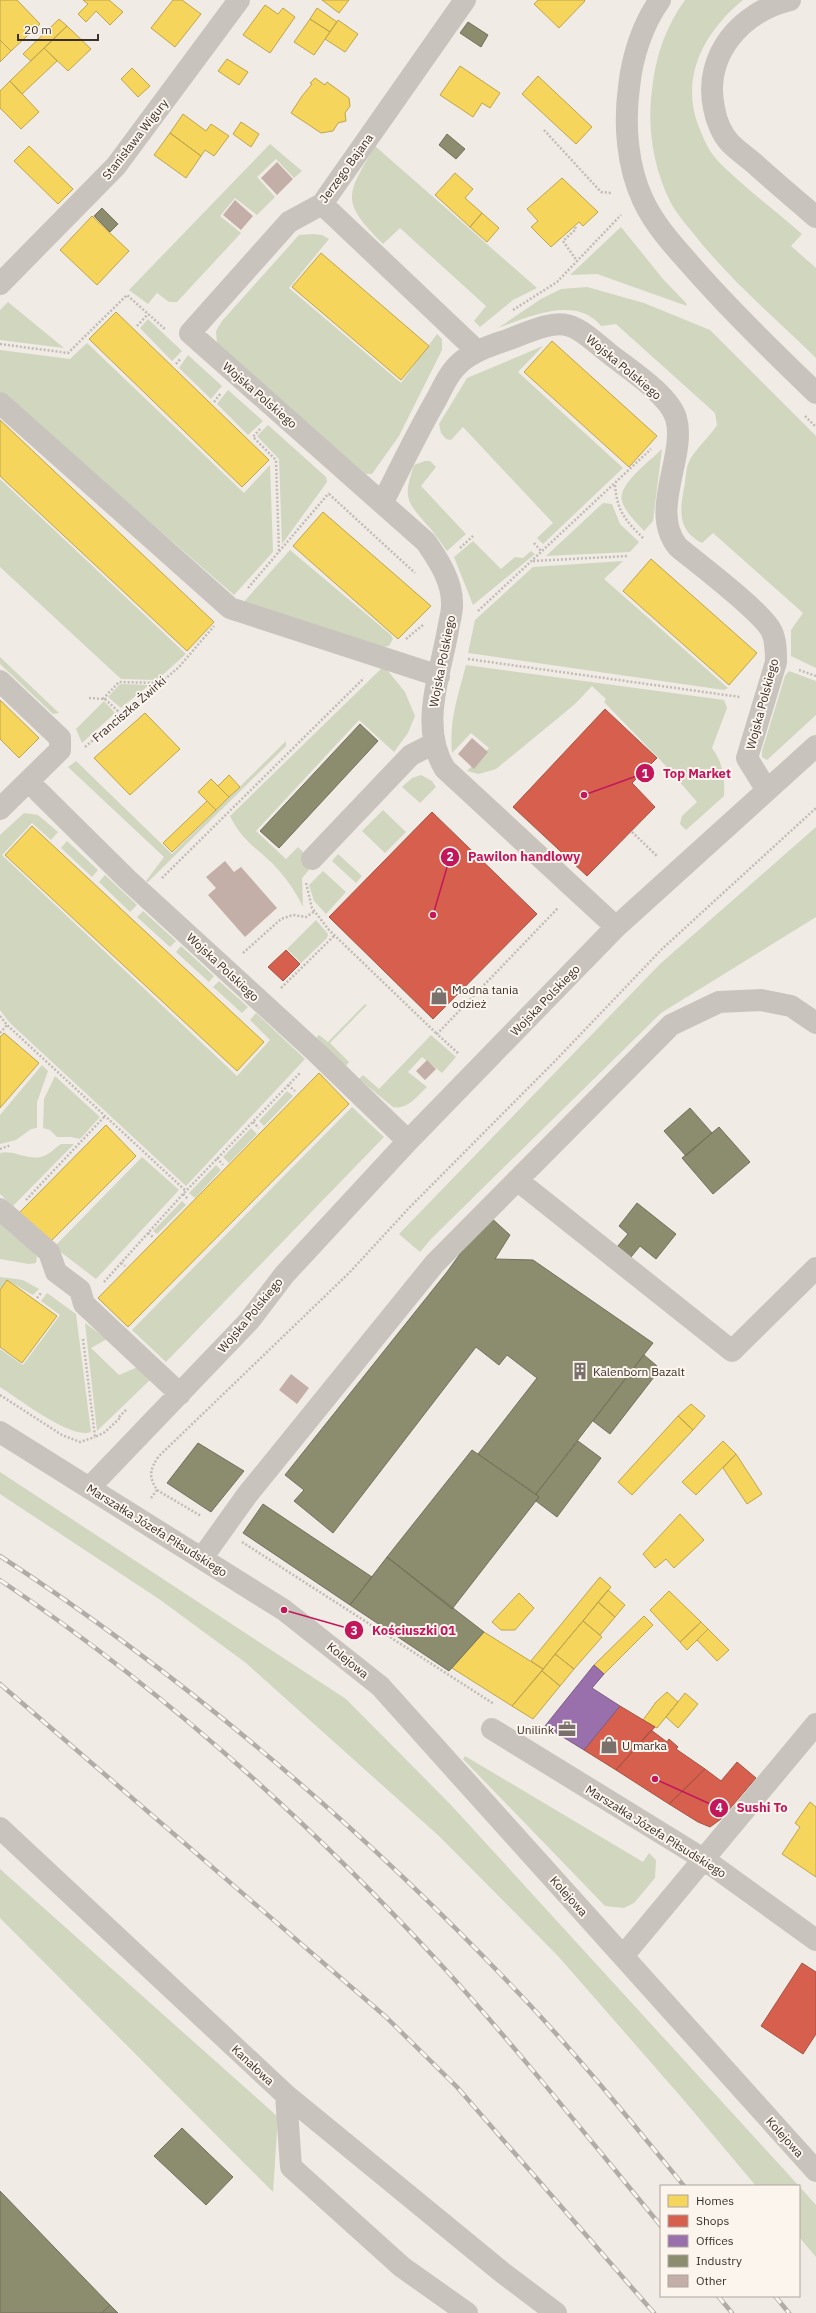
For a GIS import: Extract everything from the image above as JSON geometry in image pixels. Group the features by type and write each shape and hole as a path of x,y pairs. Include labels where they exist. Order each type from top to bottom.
{"street":[{"name":"Stanisława Wigury","path":"0,284 116,166 239,0"},
{"name":"Jerzego Bajana","path":"190,333 289,222 322,204 465,0"},
{"path":"660,0 636,49 631,69 628,97 626,122 629,146 634,174 642,199 658,226 702,278 760,339 816,393"},
{"path":"790,0 775,4 754,14 744,22 725,43 713,74 712,101 716,117 730,143 816,218"},
{"path":"322,204 477,352"},
{"name":"Wojska Polskiego","path":"382,502 450,375 461,362 477,352 544,326 557,323 571,326 584,333 653,389 672,409 678,433 667,511 667,531 678,547 758,614 772,631 776,648 776,662 747,758 766,789"},
{"name":"Wojska Polskiego","path":"190,333 426,542 442,564 452,606 432,713 433,744 436,756 445,769 616,927"},
{"path":"0,403 230,608 439,676"},
{"path":"0,681 71,748"},
{"path":"310,868 411,755 433,744"},
{"name":"Wojska Polskiego","path":"90,1487 249,1321 284,1275 408,1141 616,927 766,789 816,746"},
{"path":"0,809 60,750 71,748"},
{"name":"Wojska Polskiego","path":"39,792 144,895 318,1054 408,1141"},
{"path":"202,1558 247,1495 434,1263 671,1026 720,1002 761,1000 791,1006 816,1023"},
{"path":"517,1180 732,1351 816,1268"},
{"path":"5,1213 49,1252 56,1272 80,1290 84,1304 180,1394"},
{"name":"Marszałka Józefa Piłsudskiego","path":"0,1432 139,1517 312,1631"},
{"name":"Kolejowa","path":"312,1631 380,1686 816,2171"},
{"path":"623,1956 705,1860 816,1724"},
{"name":"Marszałka Józefa Piłsudskiego","path":"492,1729 705,1860 816,1940"},
{"name":"Kanałowa","path":"0,1828 286,2095 502,2273 556,2313"},
{"path":"286,2095 292,2167 402,2267 467,2313"}],"path":[{"path":"544,130 601,192 612,193"},
{"path":"519,305 557,282 621,215"},
{"path":"575,227 576,229 563,241 577,261"},
{"path":"0,344 68,353 126,295 148,314 137,326"},
{"path":"253,437 276,460 279,554"},
{"path":"452,606 475,613 533,561 655,446"},
{"name":"Franciszka Żwirki","path":"71,748 122,714 178,667 279,554 329,494 346,470"},
{"path":"615,484 616,502 626,521 643,538"},
{"path":"329,494 419,577"},
{"path":"534,543 542,552"},
{"path":"533,561 628,556"},
{"path":"144,895 384,658 429,619"},
{"path":"444,654 765,701"},
{"path":"806,672 816,676"},
{"path":"104,699 119,682 159,683"},
{"path":"89,698 104,699 122,714"},
{"path":"495,1705 222,1529 157,1490 150,1479 151,1468 159,1456 349,1273 409,1208 556,1060 662,949 816,808"},
{"path":"632,832 658,857"},
{"path":"310,868 306,886 312,908 335,935 438,1034 562,905"},
{"path":"225,969 281,919 293,915 306,917 315,911"},
{"path":"264,1004 335,935"},
{"path":"0,1016 7,1026 186,1191"},
{"path":"0,1033 7,1026"},
{"path":"95,1437 80,1311 84,1304 183,1194 318,1054"},
{"path":"288,1085 295,1091"},
{"path":"5,1213 105,1116"},
{"path":"253,1122 259,1128"},
{"path":"0,1148 11,1145"},
{"path":"217,1158 224,1165"},
{"path":"183,1194 188,1199"},
{"path":"148,1233 153,1237"},
{"path":"122,1263 125,1266"},
{"path":"0,1395 62,1435 80,1442 105,1432 120,1417 159,1456"},
{"path":"139,1517 157,1490"}],"green space":[{"path":"685,0 743,0 729,12 707,40 694,72 692,89 693,107 704,139 717,160 802,234 791,246 816,268 816,358 752,297 707,250 678,214 670,201 659,175 651,132 650,118 652,90 662,42 672,20"},
{"path":"270,144 302,171 294,178 276,159 257,177 275,197 257,215 235,198 220,216 241,233 177,302 169,302 157,293 148,304 129,290"},
{"path":"375,146 537,288 513,300 480,327 474,321 486,306 400,228 383,244 360,218 354,207 352,198 353,188 358,176"},
{"path":"621,227 687,306 597,274 570,275"},
{"path":"299,235 322,235 329,239 289,288 401,383 437,334 442,339 442,350 399,436 372,474 366,474 217,344 216,331 222,321"},
{"path":"587,287 644,303 710,330 816,436 816,668 791,656 791,630 803,613 713,533 702,543 688,532 684,525 681,510 687,467 693,454 717,425 715,413 616,324 601,326 591,317 579,312 566,310 538,314 498,328 541,299 561,289"},
{"path":"8,302 64,348 0,340 0,310"},
{"path":"148,319 182,351 172,361 140,328"},
{"path":"87,343 244,493 270,465 273,552 234,595 0,392 0,350 70,359"},
{"path":"543,346 518,372 623,468 543,544 537,538 553,523 463,427 451,440 446,439 441,433 439,424 467,378"},
{"path":"188,355 222,386 211,399 179,368"},
{"path":"228,390 263,421 248,435 217,404"},
{"path":"268,425 326,477 327,482 282,544 279,459 257,436"},
{"path":"662,449 653,521 644,531 631,517 623,505 622,495 630,480 636,473"},
{"path":"425,461 430,461 436,467 421,486 466,534 447,551 415,511 409,498 408,485 414,465"},
{"path":"0,479 186,654 157,680 121,679 0,567"},
{"path":"603,503 612,504 620,524 639,542 630,552 546,556"},
{"path":"473,541 501,569 515,557 523,558 531,551 535,554 473,605 454,557"},
{"path":"290,550 391,635 393,639 389,646 383,647 243,603"},
{"path":"623,561 604,579 728,688 724,690 468,653 475,620 533,567"},
{"path":"0,657 59,713 53,714 0,664"},
{"path":"466,665 724,700 727,708 712,748 721,765 724,783 724,796 686,830 680,824 682,816 697,802 665,765 604,702 606,699 592,686 575,704 496,769 479,774 467,771 489,748 471,733 452,753 451,741 453,719"},
{"path":"384,666 405,692 415,716 408,733 394,752 359,720 256,831 286,859 298,847 315,863 302,878 303,907 285,877 243,836 230,816"},
{"path":"789,671 816,681 816,715 767,760 762,757 762,751 785,676"},
{"path":"120,684 149,685 121,708 108,697"},
{"path":"104,701 115,713 82,743 76,729"},
{"path":"286,741 286,746 148,882 146,881 164,857 68,767 76,761 172,854"},
{"path":"421,775 432,781 436,787 420,803 402,787 412,778"},
{"path":"383,810 406,832 385,853 362,831"},
{"path":"24,813 38,815 58,832 51,840 32,823 2,855 237,1076 270,1040 250,1020 256,1013 305,1059 186,1186 10,1023 0,1010 0,835"},
{"path":"816,827 816,917 661,1013 431,1239 420,1252 399,1234 660,964"},
{"path":"67,841 98,870 92,877 61,848"},
{"path":"338,854 362,876 356,883 332,861"},
{"path":"323,871 346,892 326,914 314,901 309,885"},
{"path":"105,875 137,905 130,912 99,882"},
{"path":"143,911 176,941 170,947 137,917"},
{"path":"316,920 328,934 327,938 301,963 287,949"},
{"path":"181,946 214,976 209,982 176,952"},
{"path":"219,981 248,1007 242,1013 213,987"},
{"path":"365,1004 367,1005 330,1043 349,1062 345,1067 315,1039 319,1035 328,1042"},
{"path":"431,1035 456,1057 442,1073 422,1057 408,1072 427,1087 408,1104 393,1107 359,1079 363,1075 379,1089"},
{"path":"42,1065 48,1071 37,1102 37,1128 31,1129 16,1140 0,1144 0,1115"},
{"path":"55,1076 100,1117 80,1139 71,1137 57,1137 50,1130 43,1128 44,1099"},
{"path":"287,1091 293,1096 264,1126 259,1121"},
{"path":"352,1107 384,1137 166,1362 132,1330"},
{"path":"251,1128 257,1134 229,1163 223,1157"},
{"path":"61,1144 74,1144 13,1206 0,1194 0,1153 6,1152 34,1158 48,1154"},
{"path":"142,1157 179,1190 96,1279 54,1247"},
{"path":"216,1165 221,1170 195,1198 189,1193"},
{"path":"182,1201 186,1205 157,1234 153,1231"},
{"path":"0,1223 32,1249 37,1257 36,1263 29,1264 0,1259"},
{"path":"0,1277 23,1280 39,1289 33,1295 7,1280 0,1289"},
{"path":"47,1293 76,1314 91,1432 82,1433 58,1424 0,1387 0,1349 23,1365 60,1315 41,1301"},
{"path":"85,1323 107,1339 91,1348 119,1375 140,1366 153,1377 97,1431"},
{"path":"0,1472 346,1699 451,1805 798,2185 755,2185 682,2098 558,1956 439,1836 246,1663 159,1599 0,1494"},
{"path":"465,1756 643,1862 649,1853 656,1860 655,1878 634,1903 624,1908 605,1906 463,1759"},
{"path":"0,1869 278,2117 273,2192 0,1918"},
{"path":"800,2187 816,2205 816,2257 800,2238"}],"building: Homes":[{"path":"0,0 17,0 40,24 11,51 0,40"},
{"path":"83,0 109,0 123,12 110,25 96,11 86,22 78,14 88,4"},
{"path":"173,0 182,0 201,14 175,47 151,28"},
{"path":"322,0 349,0 339,13"},
{"path":"538,0 585,1 559,28 534,4"},
{"path":"265,5 278,14 283,8 295,17 270,53 243,35"},
{"path":"317,8 337,22 330,32 310,19"},
{"path":"59,19 67,26 31,61 23,54"},
{"path":"310,19 330,32 314,55 294,42"},
{"path":"338,20 358,34 345,52 325,39"},
{"path":"67,26 91,49 68,71 44,48"},
{"path":"0,40 11,51 0,62"},
{"path":"44,48 57,61 22,94 10,81"},
{"path":"227,59 248,72 239,85 218,71"},
{"path":"460,66 500,93 490,108 482,103 473,117 440,95"},
{"path":"132,68 150,86 138,97 121,79"},
{"path":"538,76 592,127 576,144 522,94"},
{"path":"315,78 325,85 327,82 349,98 350,106 345,113 346,121 338,123 333,131 321,133 291,113 312,84 310,83"},
{"path":"10,81 39,112 21,129 0,108 0,91"},
{"path":"183,114 206,131 211,124 229,136 214,156 205,150 201,156 170,133"},
{"path":"241,122 259,134 251,147 233,134"},
{"path":"170,133 201,156 186,178 154,155"},
{"path":"29,146 73,189 58,204 14,161"},
{"path":"455,173 473,189 465,198 482,213 470,227 435,195"},
{"path":"562,178 598,212 583,226 579,222 551,247 531,227 538,221 527,209"},
{"path":"482,213 499,228 487,242 470,227"},
{"path":"92,216 129,251 97,285 60,250"},
{"path":"321,253 429,346 401,380 292,287"},
{"path":"116,312 269,460 242,487 89,339"},
{"path":"552,341 657,436 629,467 524,372"},
{"path":"0,420 214,622 187,651 0,476"},
{"path":"323,512 431,606 398,639 293,546"},
{"path":"651,559 757,653 729,685 623,591"},
{"path":"0,700 39,738 19,758 0,739"},
{"path":"145,713 180,749 130,795 94,758"},
{"path":"229,775 240,787 229,797 218,786"},
{"path":"211,779 229,797 216,810 198,792"},
{"path":"207,801 216,810 172,852 163,843"},
{"path":"32,826 264,1042 237,1071 5,855"},
{"path":"4,1033 39,1063 0,1108 0,1037"},
{"path":"319,1073 349,1104 128,1327 98,1298"},
{"path":"106,1125 136,1156 49,1243 19,1213"},
{"path":"7,1280 57,1316 22,1363 0,1347 0,1290"},
{"path":"691,1404 705,1416 693,1430 678,1416"},
{"path":"678,1416 693,1430 632,1495 618,1482"},
{"path":"723,1441 736,1454 696,1495 682,1482"},
{"path":"736,1454 762,1494 747,1504 723,1468"},
{"path":"680,1514 704,1540 674,1568 666,1559 655,1568 643,1554"},
{"path":"600,1577 611,1587 543,1669 531,1661"},
{"path":"608,1590 625,1605 615,1617 598,1602"},
{"path":"669,1591 701,1622 680,1642 650,1610"},
{"path":"519,1593 534,1608 515,1630 501,1630 492,1622"},
{"path":"598,1602 615,1617 600,1635 583,1621"},
{"path":"644,1616 653,1625 604,1674 594,1665"},
{"path":"583,1621 602,1637 574,1669 555,1654"},
{"path":"701,1622 708,1629 687,1650 680,1642"},
{"path":"708,1629 729,1650 717,1661 697,1640"},
{"path":"484,1632 543,1669 512,1706 452,1668"},
{"path":"555,1654 574,1669 560,1686 542,1671"},
{"path":"542,1671 560,1686 533,1719 512,1706"},
{"path":"667,1692 678,1702 657,1728 643,1720 656,1702"},
{"path":"685,1693 698,1704 678,1728 666,1717"},
{"path":"810,1802 816,1807 816,1877 782,1854 800,1827 795,1823"}],"building: Shops":[{"path":"605,709 657,758 632,783 655,807 587,876 513,807"},
{"path":"432,812 537,914 433,1019 329,917"},
{"path":"286,950 300,964 283,981 268,967"},
{"path":"620,1706 655,1727 616,1770 584,1750"},
{"path":"651,1730 667,1742 669,1739 678,1747 676,1749 705,1769 669,1804 616,1770"},
{"path":"737,1762 756,1778 721,1819 710,1827 698,1822 669,1804 705,1769 721,1781"},
{"path":"802,1963 816,1972 816,2034 803,2054 761,2026"}],"building: Offices":[{"path":"594,1665 604,1674 592,1688 620,1706 584,1750 545,1726"}],"building: Industry":[{"path":"468,22 488,35 481,47 460,33"},
{"path":"447,134 465,149 456,159 439,145"},
{"path":"102,208 118,224 110,232 94,216"},
{"path":"360,724 378,741 279,848 260,831"},
{"path":"690,1108 712,1133 686,1156 664,1131"},
{"path":"719,1127 750,1162 713,1194 682,1158"},
{"path":"637,1203 676,1234 656,1259 640,1246 631,1257 617,1247 628,1234 619,1226"},
{"name":"Kalenborn Bazalt","path":"488,1215 510,1235 495,1259 533,1260 653,1343 536,1494 478,1454 537,1378 507,1355 499,1365 476,1347 333,1533 294,1501 304,1490 285,1475 447,1272"},
{"path":"644,1355 657,1366 650,1374 654,1377 610,1434 593,1421"},
{"path":"578,1441 601,1458 557,1517 536,1501 539,1497 536,1494"},
{"path":"198,1443 244,1471 211,1512 167,1483"},
{"path":"472,1450 539,1497 452,1609 387,1557"},
{"path":"263,1504 372,1577 350,1605 243,1533"},
{"path":"387,1557 484,1632 449,1671 350,1605"},
{"path":"182,2128 233,2177 206,2205 154,2156"},
{"path":"0,2191 110,2305 102,2313 0,2313"},
{"path":"110,2305 118,2313 102,2313"}],"building: Other":[{"path":"277,162 293,179 277,195 261,178"},
{"path":"235,200 253,216 241,230 223,215"},
{"path":"472,738 488,752 474,769 458,754"},
{"path":"225,861 234,872 241,867 277,908 245,937 208,895 216,888 206,877"},
{"path":"427,1060 436,1069 425,1080 416,1071"},
{"path":"291,1374 309,1388 297,1404 279,1390"}],"railway":[{"path":"0,1556 72,1605 211,1709 278,1764 343,1821 469,1941 529,2004 589,2071 683,2185"},
{"path":"0,1580 61,1622 178,1713 289,1811 394,1915 473,2000 660,2225"},
{"path":"0,1684 386,2017 457,2087 654,2313"},
{"path":"719,2297 732,2313"},
{"path":"776,2297 789,2313"}],"place":[{"name":"Top Market","path":"584,795"},
{"name":"Pawilon handlowy","path":"433,915"},
{"name":"Modna tania odzież","path":"439,996"},
{"name":"Kalenborn Bazalt","path":"580,1371"},
{"name":"Kościuszki 01","path":"284,1610"},
{"name":"Unilink","path":"567,1729"},
{"name":"U marka","path":"609,1745"},
{"name":"Sushi To","path":"655,1779"}]}
